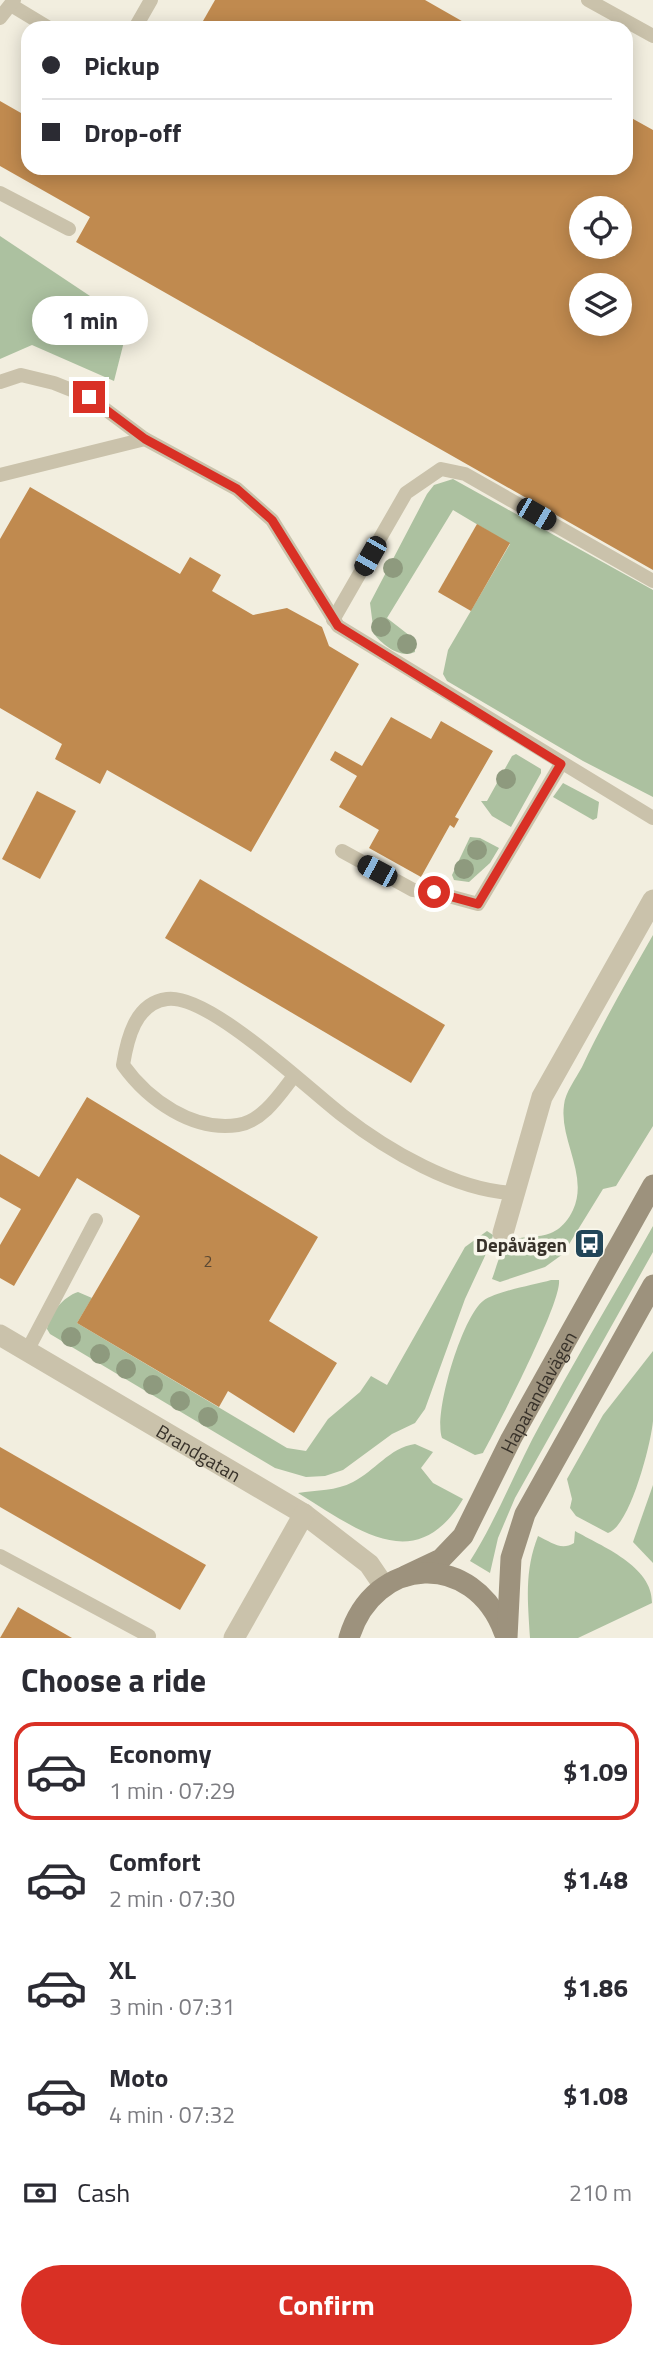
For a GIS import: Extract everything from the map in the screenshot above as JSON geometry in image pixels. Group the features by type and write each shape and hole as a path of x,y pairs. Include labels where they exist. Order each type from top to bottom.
{"main road":[{"name":"Haparandavägen","path":"384,1586 441,1559 463,1536 511,1439 653,1185"},
{"path":"506,1638 511,1558 524,1514 653,1285"},
{"path":"405,1576 438,1573 466,1583 484,1597 497,1614 506,1638"},
{"path":"349,1638 362,1607 384,1586"}],"street":[{"path":"503,1233 542,1097 653,900"},
{"name":"Brandgatan","path":"0,1335 304,1514 369,1564 384,1586"},
{"path":"234,1638 304,1514"}],"lane":[{"path":"139,21 151,0"},
{"path":"588,0 626,21"},
{"path":"0,18 12,3 39,21"},
{"path":"633,25 653,36"},
{"path":"0,192 69,229"},
{"path":"0,382 20,375 54,383 89,397 145,439 237,489 272,520 338,626 653,818"},
{"path":"0,475 145,439"},
{"path":"333,620 406,493 441,469 466,474 653,581"},
{"path":"342,851 413,890 434,892 478,904 561,764"},
{"path":"294,1076 270,1107 240,1125 202,1124 157,1101 135,1082 123,1065 128,1035 142,1012 166,999 191,1002 240,1031 344,1116 418,1163 472,1186 514,1193"},
{"path":"27,1351 96,1220"},
{"path":"0,1556 149,1636"}],"green space":[{"path":"0,236 129,322 114,381 32,345 0,359"},
{"path":"453,479 653,590 653,797 583,761 447,681 443,674 448,650 510,544 453,510 387,618 414,639 415,652 398,652 374,634 370,603 427,494 434,485"},
{"path":"516,754 541,769 541,773 511,827 492,816 481,801 487,801 512,756"},
{"path":"563,783 599,802 597,818 593,820 553,797"},
{"path":"470,837 480,838 499,848 490,863 469,882 454,880 452,875"},
{"path":"653,935 653,1126 616,1186 603,1189 563,1254 545,1267 500,1282 492,1279 507,1245 513,1240 557,1230 573,1210 578,1184 566,1131 565,1100"},
{"path":"653,1226 653,1252 515,1498 498,1538 490,1573 470,1561 532,1440"},
{"path":"487,1231 493,1235 491,1243 465,1299 425,1409 415,1423 392,1434 343,1470 325,1476 306,1477 275,1468 50,1334 47,1329 54,1312 67,1298 78,1292 92,1298 77,1323 287,1448 306,1451 328,1419 360,1392 371,1376 387,1385 465,1247"},
{"path":"559,1280 550,1313 483,1453 475,1455 442,1438 440,1426 445,1388 458,1345 475,1310 489,1297"},
{"path":"653,1351 653,1421 648,1447 631,1501 624,1516 608,1533 576,1516 570,1508 572,1499 567,1479 603,1415"},
{"path":"415,1444 433,1452 421,1468 433,1483 463,1499 445,1523 426,1536 406,1541 385,1539 364,1532 298,1493 347,1485 397,1450"},
{"path":"653,1485 653,1563 633,1542"},
{"path":"575,1531 635,1568 650,1590 652,1603 578,1638 530,1638 529,1574 538,1536 556,1545 565,1546 574,1543"}],"building":[{"path":"215,0 425,0 462,21 203,21"},
{"path":"0,101 21,113 21,175 633,175 633,119 653,130 653,570 76,242 90,217 0,166"},
{"path":"30,487 180,574 190,557 221,575 212,591 253,615 287,608 322,627 329,646 359,664 251,852 107,770 100,784 55,759 62,744 0,708 0,539"},
{"path":"477,524 510,543 471,611 438,592"},
{"path":"391,717 431,739 441,721 493,751 455,817 459,819 454,828 450,825 421,877 369,848 379,830 339,807 357,776 330,760 335,751 362,766"},
{"path":"37,791 76,811 40,879 2,859"},
{"path":"200,879 445,1025 411,1083 165,938"},
{"path":"87,1097 318,1237 269,1321 337,1363 294,1433 228,1391 219,1407 77,1323 140,1216 77,1178 14,1286 0,1278 0,1245 21,1209 0,1197 0,1154 39,1177"},
{"path":"0,1447 206,1565 180,1610 0,1507"},
{"path":"18,1607 72,1638 0,1638"}],"place":[{"name":"Depåvägen","path":"590,1244"}],"route":[{"path":"89,397 145,439 237,489 272,520 338,626 561,764 478,904 434,892"}]}
